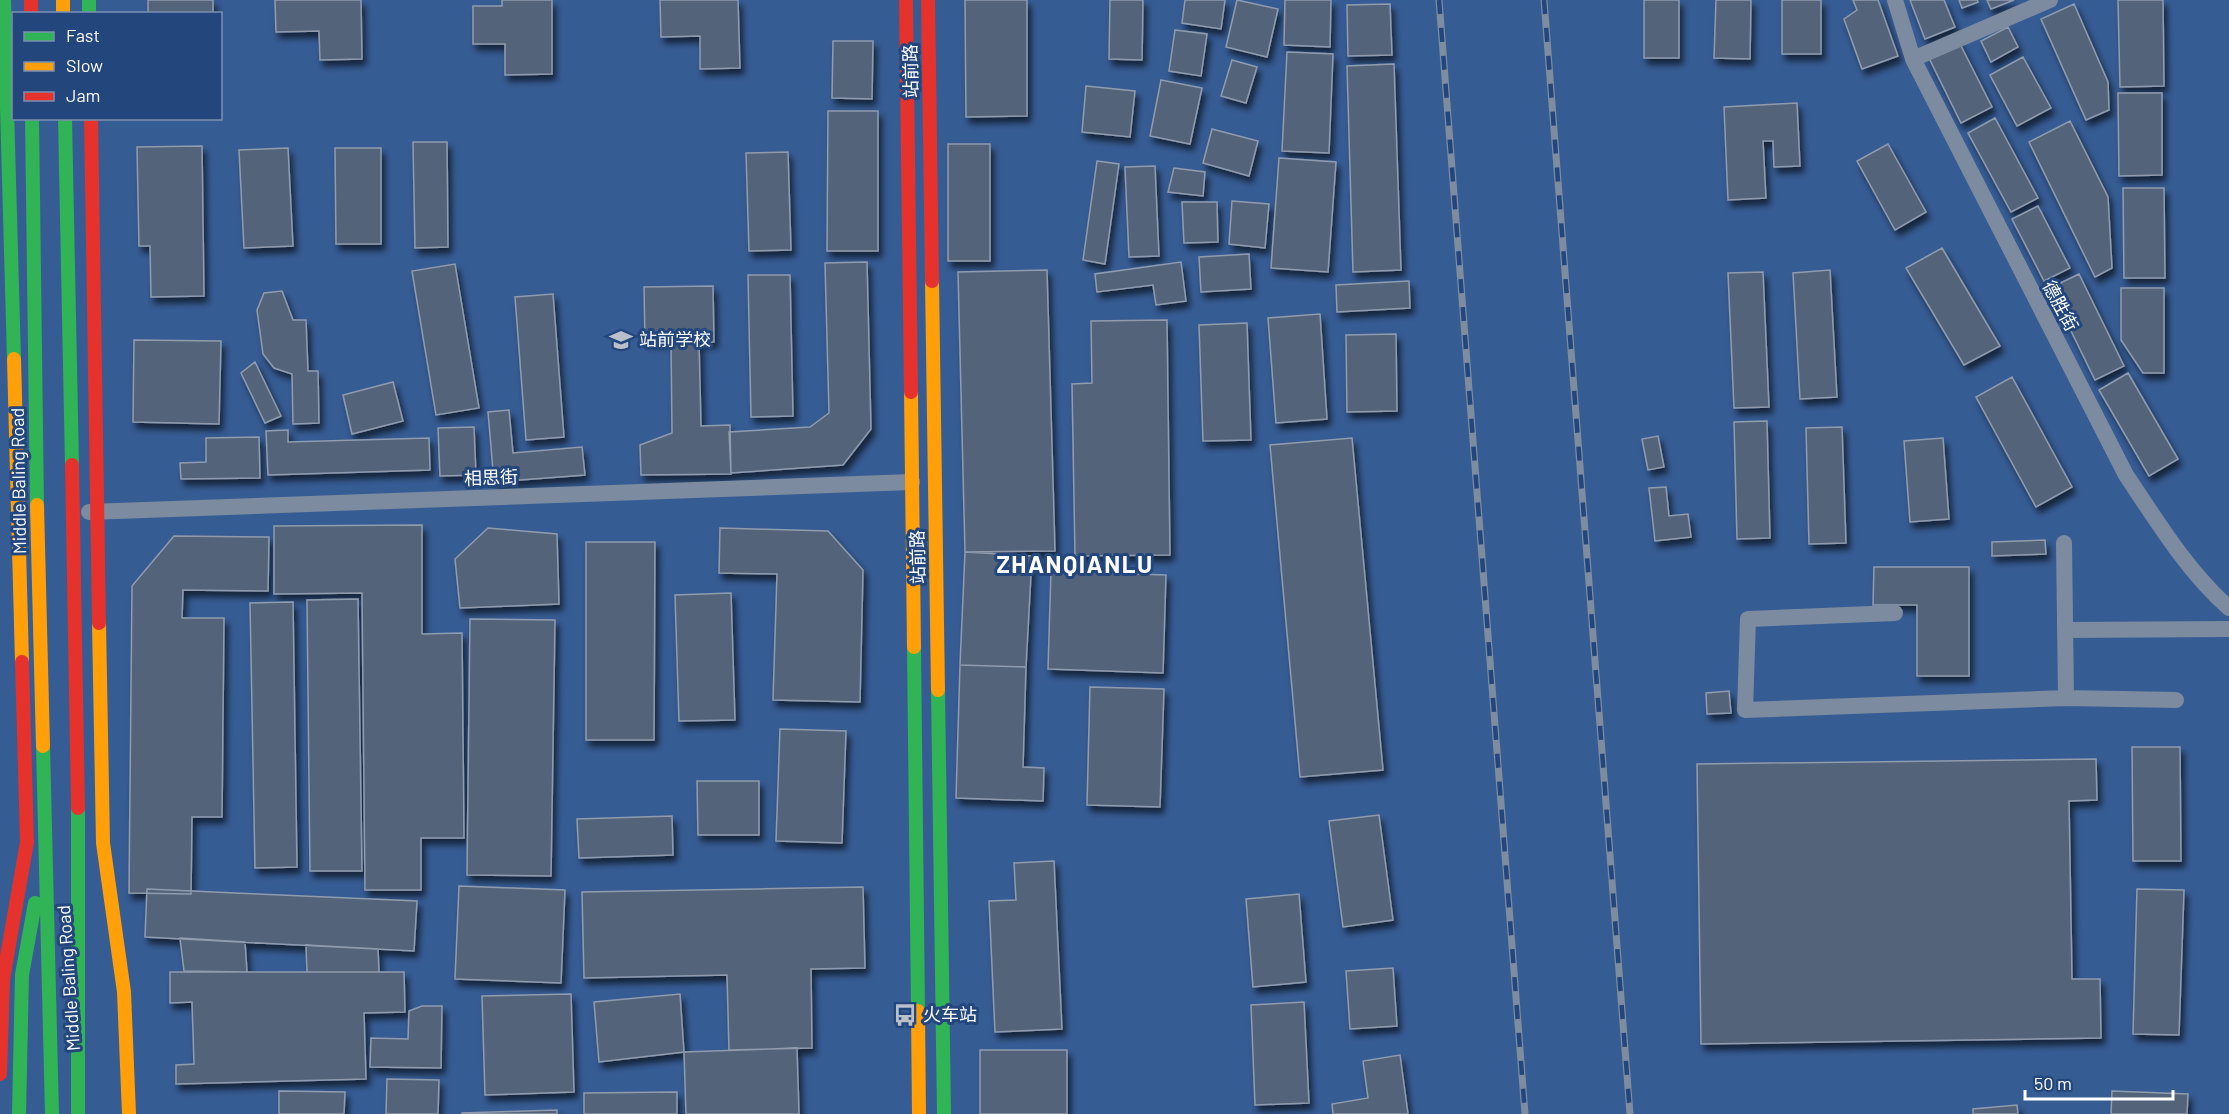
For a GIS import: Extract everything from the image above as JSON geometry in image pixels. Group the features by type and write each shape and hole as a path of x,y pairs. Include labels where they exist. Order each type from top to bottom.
{"main road":[{"path":"0,1074 3,979 27,842 7,429 4,0"},
{"name":"站前路","path":"906,0 919,1114"},
{"name":"站前路","path":"928,0 945,1010 944,1114"},
{"name":"Middle Baling Road","path":"32,120 36,428 52,1114"},
{"name":"Middle Baling Road","path":"66,120 79,840 78,1114"},
{"path":"91,120 103,843 124,992 129,1114"},
{"name":"Middle Baling Road","path":"79,840 92,1055"},
{"name":"Middle Baling Road","path":"19,1114 22,975 46,842"}],"street":[{"name":"德胜街","path":"1895,0 1913,58 2126,475 2168,537 2213,594 2229,608"},
{"path":"1913,58 2050,0"},
{"path":"7,429 36,428"},
{"name":"相思街","path":"72,512 912,482"},
{"path":"2064,543 2066,698"},
{"path":"1895,613 1748,619 1745,711 2066,698 2176,700"},
{"path":"2066,630 2229,629"}],"shaded area":[{"path":"0,0 2229,0 2229,1114 0,1114"}],"building":[{"path":"148,0 213,0 213,12 148,12"},
{"path":"275,0 361,0 362,59 320,60 319,31 276,32"},
{"path":"502,0 552,0 552,74 505,75 505,44 473,44 473,6 502,6"},
{"path":"660,0 738,0 740,68 700,69 700,36 661,37"},
{"path":"965,0 1027,0 1027,116 966,117"},
{"path":"1110,0 1143,0 1142,60 1109,59"},
{"path":"1185,0 1225,0 1221,29 1182,23"},
{"path":"1237,0 1278,9 1267,57 1226,47"},
{"path":"1285,0 1331,0 1330,47 1284,45"},
{"path":"1644,0 1679,0 1679,58 1644,58"},
{"path":"1716,0 1751,0 1750,59 1714,58"},
{"path":"1782,0 1821,0 1821,54 1782,54"},
{"path":"1853,0 1878,0 1898,56 1862,69 1844,19 1857,10"},
{"path":"1910,0 1944,0 1955,27 1925,39"},
{"path":"1959,0 1977,0 1978,2 1962,8"},
{"path":"1987,0 2014,0 1991,9"},
{"path":"2118,0 2163,0 2164,86 2120,87"},
{"path":"1390,4 1392,55 1348,56 1347,5"},
{"path":"2074,4 2108,82 2109,110 2086,120 2041,19"},
{"path":"2008,27 2018,47 1991,62 1981,41"},
{"path":"1175,30 1207,34 1201,76 1169,71"},
{"path":"1958,40 1992,107 1961,123 1928,56"},
{"path":"833,41 873,41 872,99 832,98"},
{"path":"1287,52 1333,54 1329,153 1282,151"},
{"path":"2023,57 2051,108 2017,126 1990,75"},
{"path":"1232,60 1257,67 1246,103 1221,96"},
{"path":"1394,64 1401,270 1353,272 1347,66"},
{"path":"1161,80 1202,88 1190,144 1150,136"},
{"path":"1086,86 1135,91 1130,137 1082,132"},
{"path":"2118,93 2162,93 2162,175 2119,176"},
{"path":"1797,103 1800,166 1774,167 1773,141 1763,141 1766,198 1728,200 1724,107"},
{"path":"828,111 878,111 878,251 827,251"},
{"path":"1995,118 2038,198 2011,212 1968,133"},
{"path":"2070,121 2108,197 2112,268 2095,277 2029,142"},
{"path":"1212,129 1258,141 1249,176 1203,163"},
{"path":"413,142 447,142 448,247 415,248"},
{"path":"948,144 990,144 990,261 948,261"},
{"path":"1888,144 1926,212 1895,230 1857,161"},
{"path":"202,146 204,296 151,297 150,246 139,246 137,147"},
{"path":"288,148 293,246 244,248 239,150"},
{"path":"335,148 381,148 381,244 336,244"},
{"path":"788,152 791,250 749,251 746,153"},
{"path":"1279,158 1336,162 1328,272 1271,268"},
{"path":"1097,161 1119,164 1105,264 1083,260"},
{"path":"1155,166 1159,256 1129,257 1125,167"},
{"path":"1174,168 1205,172 1203,196 1168,192"},
{"path":"2123,188 2164,188 2165,278 2124,278"},
{"path":"1232,201 1269,204 1265,248 1229,244"},
{"path":"1182,202 1217,202 1218,242 1184,243"},
{"path":"2038,206 2070,268 2044,281 2012,219"},
{"path":"1942,248 2000,346 1964,365 1906,268"},
{"path":"1249,254 1251,289 1201,292 1199,257"},
{"path":"867,262 871,429 843,465 731,473 729,432 810,427 829,413 825,263"},
{"path":"1181,262 1186,301 1156,305 1153,285 1097,292 1095,274"},
{"path":"455,264 479,408 436,415 412,271"},
{"path":"1047,270 1055,551 965,552 958,272"},
{"path":"1830,270 1837,397 1800,399 1793,273"},
{"path":"1763,272 1769,407 1734,408 1728,273"},
{"path":"2079,274 2124,366 2095,380 2050,288"},
{"path":"748,275 790,275 793,416 751,417"},
{"path":"1409,281 1410,308 1337,312 1336,285"},
{"path":"713,286 714,342 699,342 701,426 730,425 731,474 641,475 640,445 672,433 671,341 645,341 644,287"},
{"path":"2121,288 2164,288 2164,373 2143,373 2121,340"},
{"path":"282,291 293,320 306,320 308,371 318,371 319,423 293,424 292,374 274,368 263,354 257,310 264,293"},
{"path":"553,294 564,437 526,440 515,297"},
{"path":"1320,314 1327,419 1276,423 1268,318"},
{"path":"1167,320 1170,555 1075,556 1072,384 1092,383 1091,321"},
{"path":"1247,323 1251,440 1203,441 1199,325"},
{"path":"1396,334 1397,411 1347,412 1346,335"},
{"path":"134,340 221,341 219,424 133,422"},
{"path":"255,362 281,416 265,423 241,373"},
{"path":"2128,373 2178,459 2149,476 2099,390"},
{"path":"2012,377 2072,487 2036,507 1976,397"},
{"path":"393,382 403,421 352,434 343,395"},
{"path":"509,410 513,453 582,447 585,475 494,482 488,412"},
{"path":"1767,421 1770,538 1737,539 1734,422"},
{"path":"474,427 476,475 440,476 438,428"},
{"path":"1842,427 1846,543 1809,544 1806,428"},
{"path":"288,430 288,442 429,438 430,470 268,475 266,431"},
{"path":"1658,436 1664,467 1648,470 1642,439"},
{"path":"259,437 260,478 181,479 180,463 206,462 206,438"},
{"path":"1352,438 1383,770 1300,777 1270,445"},
{"path":"1943,438 1949,519 1910,522 1904,441"},
{"path":"1666,487 1669,516 1688,514 1691,537 1655,541 1649,488"},
{"path":"422,525 422,634 462,633 464,838 421,838 421,890 365,890 362,593 274,594 274,526"},
{"path":"488,528 557,534 559,604 460,608 455,559"},
{"path":"720,528 828,531 863,570 860,702 773,700 777,574 719,573"},
{"path":"174,536 269,537 268,591 183,590 182,618 224,618 222,817 192,817 191,894 129,893 132,586"},
{"path":"2045,540 2046,554 1992,556 1992,542"},
{"path":"586,542 655,542 654,740 586,740"},
{"path":"965,552 1032,556 1026,667 960,665"},
{"path":"1874,567 1969,567 1969,676 1917,676 1917,605 1873,605"},
{"path":"1051,571 1166,575 1163,673 1048,669"},
{"path":"731,593 735,720 679,721 675,595"},
{"path":"358,599 362,871 310,871 307,600"},
{"path":"293,602 297,867 255,868 250,603"},
{"path":"470,619 555,620 551,876 467,875"},
{"path":"960,665 1026,667 1023,767 1044,768 1043,801 956,798"},
{"path":"1090,687 1164,689 1160,807 1087,805"},
{"path":"1729,691 1731,713 1707,714 1706,693"},
{"path":"780,729 846,731 842,843 776,841"},
{"path":"2132,747 2180,747 2181,861 2133,861"},
{"path":"2096,759 2097,800 2069,801 2072,979 2100,979 2101,1038 1701,1044 1697,764"},
{"path":"697,781 759,781 759,835 698,835"},
{"path":"1379,815 1393,920 1343,927 1329,821"},
{"path":"672,816 673,855 579,858 577,819"},
{"path":"1054,861 1062,1029 995,1032 989,901 1016,900 1014,863"},
{"path":"459,886 565,890 561,983 455,979"},
{"path":"863,887 865,968 811,969 812,1048 729,1050 727,975 584,978 582,892"},
{"path":"147,889 417,901 414,951 145,937"},
{"path":"2137,889 2184,890 2179,1035 2133,1034"},
{"path":"1299,894 1306,982 1253,987 1246,899"},
{"path":"180,938 245,942 247,972 184,971"},
{"path":"306,945 378,949 379,972 307,972"},
{"path":"1393,968 1397,1026 1350,1029 1346,971"},
{"path":"170,972 404,972 405,1012 364,1013 366,1079 176,1084 176,1065 194,1064 192,1002 170,1003"},
{"path":"571,994 574,1092 485,1095 482,996"},
{"path":"680,994 684,1052 599,1062 594,1002"},
{"path":"1304,1002 1309,1103 1255,1105 1251,1005"},
{"path":"422,1006 442,1006 441,1068 370,1067 371,1038 408,1039 409,1011"},
{"path":"797,1048 799,1114 686,1114 684,1052"},
{"path":"980,1050 1067,1050 1067,1114 980,1114"},
{"path":"1400,1055 1408,1114 1333,1114 1332,1104 1368,1098 1363,1061"},
{"path":"387,1079 439,1080 438,1114 386,1114"},
{"path":"279,1091 345,1092 344,1114 279,1114"},
{"path":"2112,1091 2188,1094 2187,1114 2111,1114"},
{"path":"677,1092 677,1114 584,1114 584,1093"},
{"path":"2017,1105 2018,1114 1973,1114 1973,1109"},
{"path":"557,1110 557,1114 462,1114 462,1113"}],"railway":[{"path":"1439,0 1525,1114"},
{"path":"1544,0 1630,1114"}],"traffic: fast":[{"path":"4,0 14,359"},
{"path":"89,0 89,12"},
{"path":"32,120 37,505"},
{"path":"65,120 72,465"},
{"path":"914,647 918,1011"},
{"path":"938,690 944,1114"},
{"path":"43,746 52,1114"},
{"path":"78,808 78,1114"},
{"path":"19,1114 22,975 35,903"}],"traffic: slow":[{"path":"63,0 63,12"},
{"path":"932,281 938,690"},
{"path":"14,359 22,662"},
{"path":"911,392 914,647"},
{"path":"37,505 43,746"},
{"path":"99,623 103,843 124,992 129,1114"},
{"path":"918,1011 919,1114"}],"traffic: jam":[{"path":"31,0 31,12"},
{"path":"906,0 911,392"},
{"path":"928,0 932,281"},
{"path":"91,120 99,623"},
{"path":"72,465 78,808"},
{"path":"0,1074 3,979 27,842 22,662"}],"place":[{"name":"站前学校","path":"621,340"},
{"name":"火车站","path":"905,1015"}],"district":[{"name":"ZHANQIANLU","path":"1075,565"}]}
